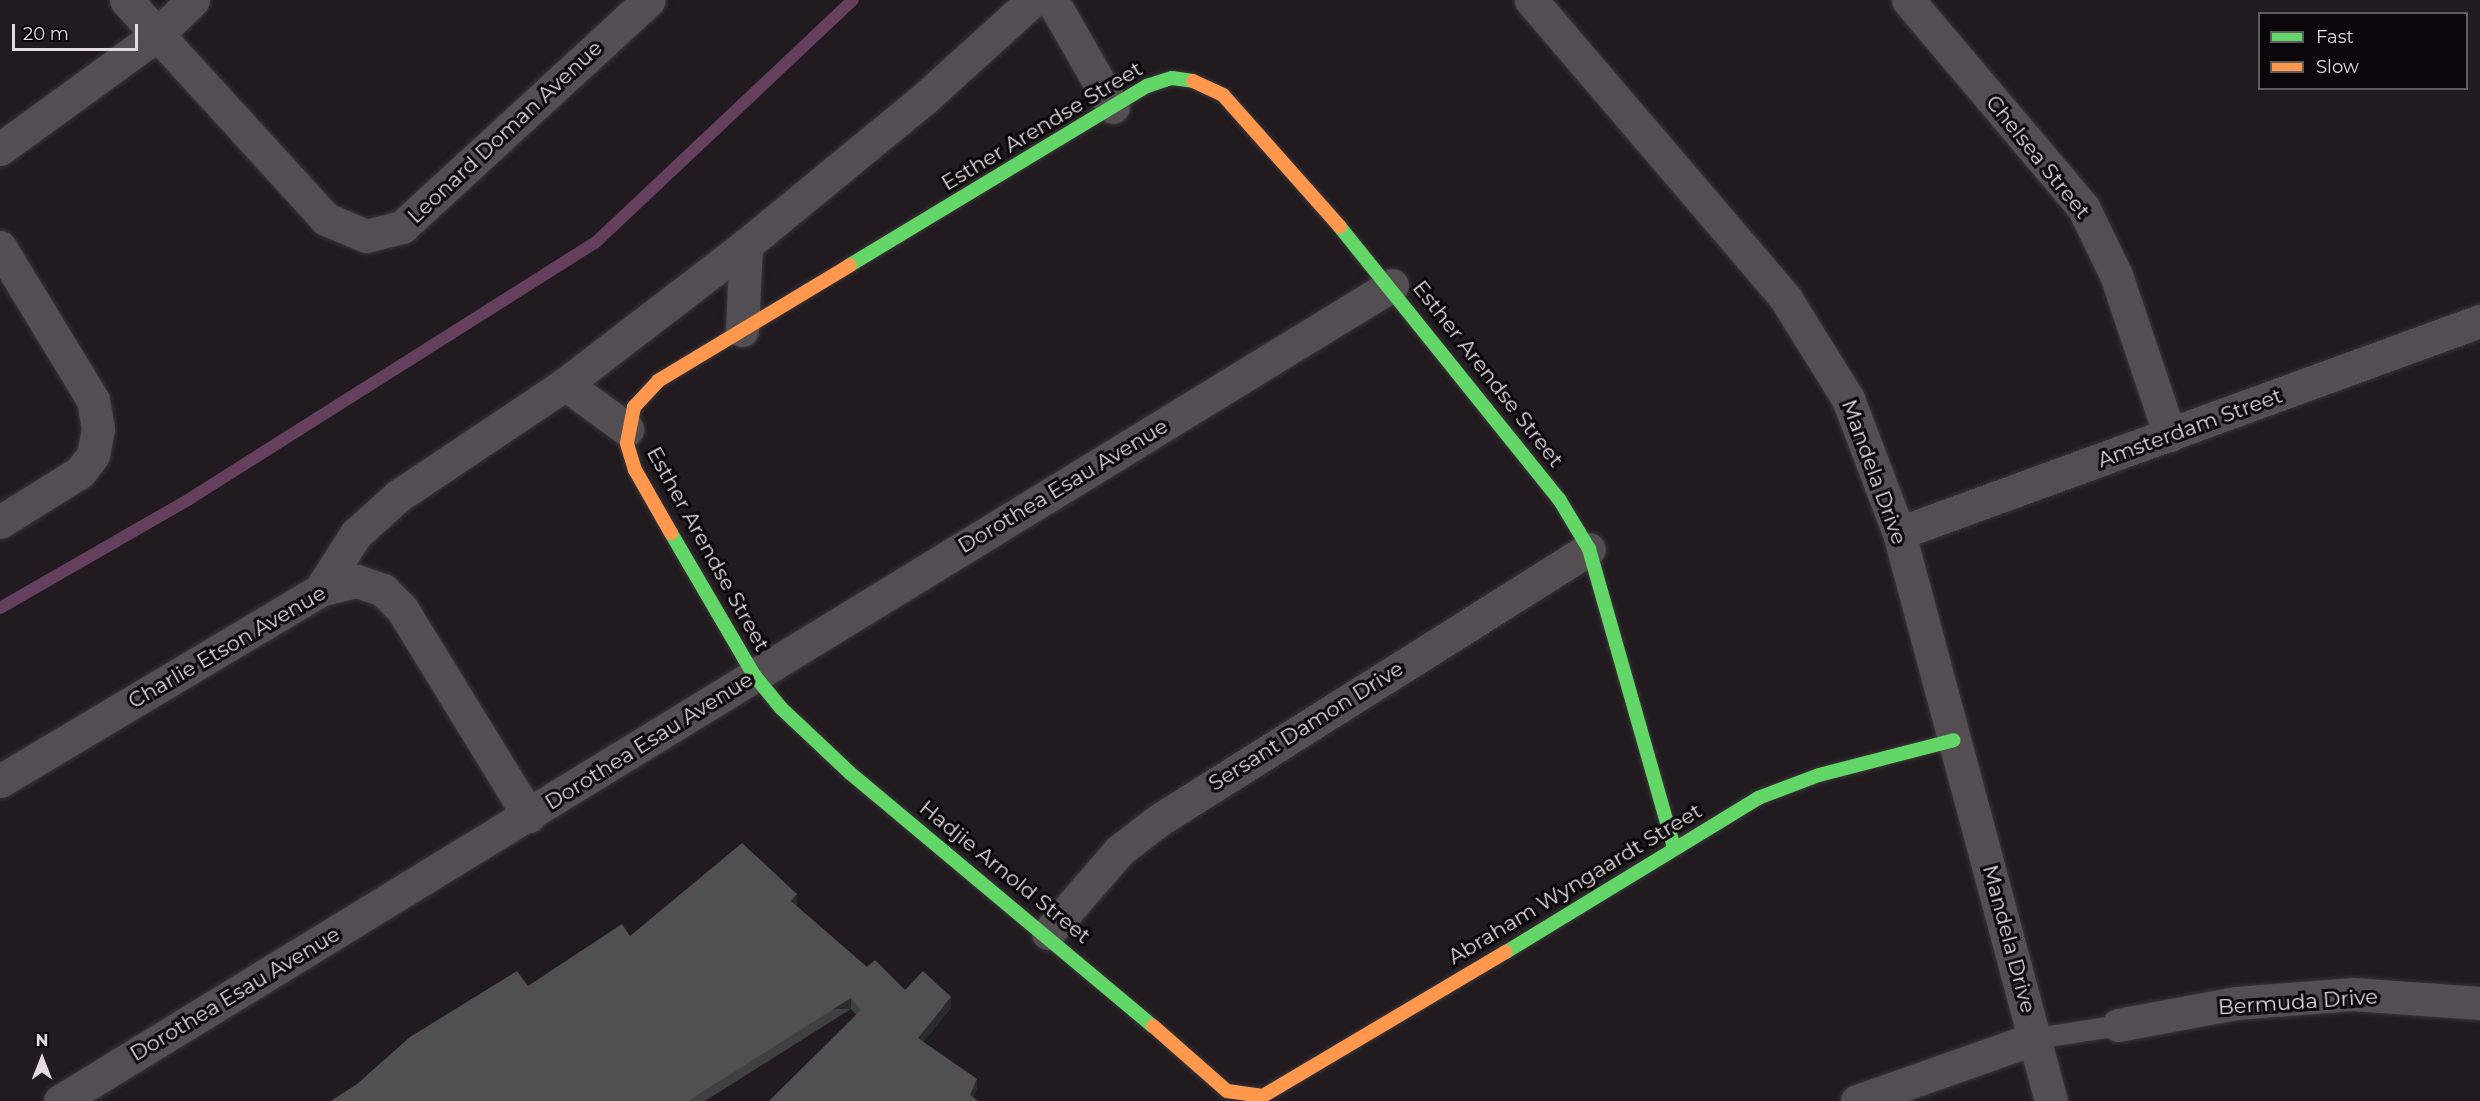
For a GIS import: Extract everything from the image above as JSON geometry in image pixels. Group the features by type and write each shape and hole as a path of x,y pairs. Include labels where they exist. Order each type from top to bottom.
{"street":[{"name":"Leonard Doman Avenue","path":"126,0 326,219 351,234 379,236 413,218 649,0"},
{"path":"0,149 158,34 193,0"},
{"path":"320,590 356,534 398,496 565,384 746,245 925,98 1033,0"},
{"path":"1052,0 1113,107"},
{"name":"Mandela Drive","path":"1531,0 1793,308 1848,399 1899,533 2051,1101"},
{"name":"Chelsea Street","path":"1908,0 2083,207 2116,275 2170,435"},
{"name":"Esther Arendse Street","path":"754,675 635,470 627,429 647,389 1113,107 1160,80 1184,78 1213,87 1392,285 1530,459 1589,549 1674,847"},
{"path":"742,330 746,245"},
{"path":"0,247 93,400 98,429 93,455 80,472 0,522"},
{"name":"Dorothea Esau Avenue","path":"60,1101 529,816 754,675 1392,285"},
{"name":"Amsterdam Street","path":"1899,533 2480,321"},
{"path":"565,384 627,429"},
{"name":"Sersant Damon Drive","path":"1048,933 1120,850 1159,820 1589,549"},
{"name":"Charlie Etson Avenue","path":"0,781 320,590 357,581 383,590 396,602 529,816"},
{"name":"Hadjie Arnold Street","path":"754,675 850,773 1048,933 1235,1095"},
{"name":"Abraham Wyngaardt Street","path":"1235,1095 1256,1099 1293,1083 1674,847 1758,798 1819,775 1954,740"},
{"name":"Bermuda Drive","path":"2118,1025 2236,1003 2352,994 2480,1003"},
{"path":"1857,1101 2036,1038"}],"lane":[{"path":"2036,1038 2118,1025"}],"building":[{"path":"742,843 797,894 791,901 867,967 875,960 905,990 923,971 951,997 918,1038 977,1079 970,1095 978,1101 769,1101 861,1010 851,998 688,1101 331,1101 357,1084 410,1037 517,971 528,986 622,924 630,936"}],"waterway":[{"path":"0,608 191,498 595,243 853,0"}],"traffic: fast":[{"path":"850,265 1147,86 1172,78 1193,81"},
{"path":"1340,227 1559,499 1589,549 1674,847"},
{"path":"671,533 754,675 781,708 850,773 1153,1026"},
{"path":"1506,952 1758,798 1819,775 1954,740"}],"traffic: slow":[{"path":"1193,81 1223,95 1340,227"},
{"path":"671,533 635,470 627,443 634,407 658,381 850,265"},
{"path":"1153,1026 1227,1091 1263,1096 1506,952"}]}
